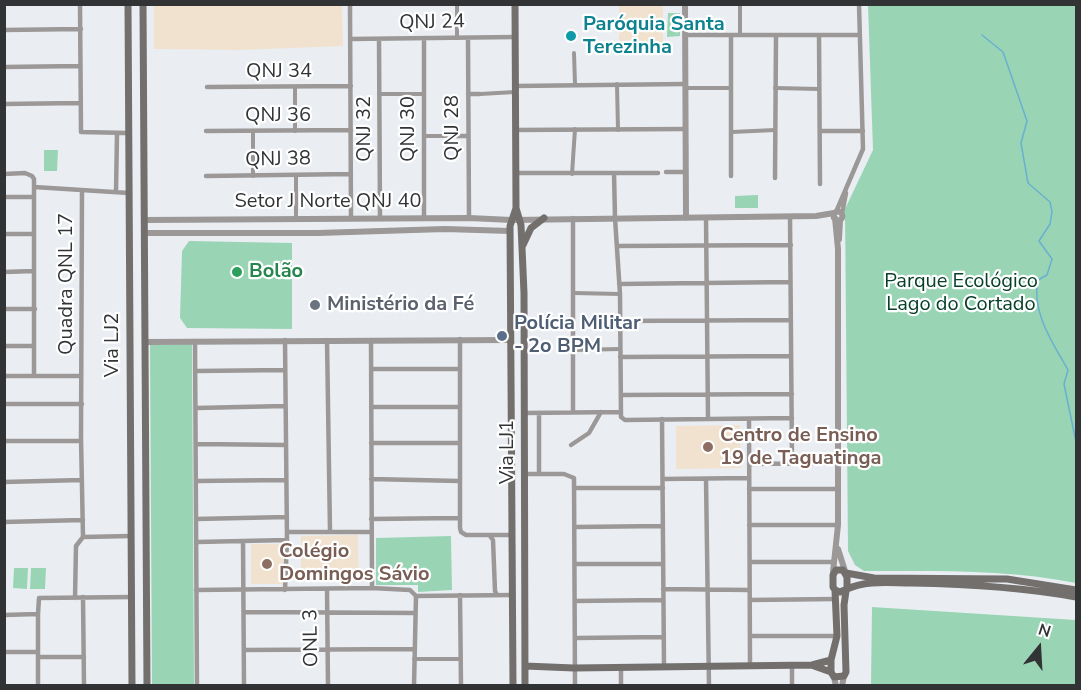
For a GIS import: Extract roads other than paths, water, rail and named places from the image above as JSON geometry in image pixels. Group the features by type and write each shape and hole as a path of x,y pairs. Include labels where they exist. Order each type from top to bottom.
{"main road":[{"name":"Via LJ2","path":"128,4 132,686"},
{"name":"Via LJ2","path":"143,4 147,686"},
{"path":"515,4 516,219"},
{"path":"522,251 531,228 544,218"},
{"name":"Via LJ1","path":"513,686 510,231 516,219"},
{"name":"Via LJ1","path":"516,219 522,251 524,293 525,686"},
{"path":"129,274 145,274"},
{"path":"511,292 515,289 524,293"},
{"path":"511,392 520,396 524,393"},
{"path":"130,433 146,433"},
{"path":"512,494 517,498 524,495"},
{"path":"512,508 518,506 524,512"},
{"path":"833,674 832,657 837,636 836,591 832,583 833,572 840,570 874,578 1007,579 1077,590"},
{"path":"812,665 844,676 847,667 845,572"},
{"path":"836,591 840,592 866,583 964,584 1007,586 1077,597"},
{"path":"525,666 574,668 812,665 823,664 840,654 846,657"}],"street":[{"path":"80,4 81,132 129,134"},
{"path":"350,4 351,174 355,219 362,226 360,232"},
{"path":"457,4 457,38"},
{"path":"685,4 686,218"},
{"path":"740,4 740,36"},
{"path":"833,572 838,525 837,216 847,184 861,156 863,131 859,4"},
{"path":"4,30 81,29"},
{"path":"685,35 860,34"},
{"path":"819,35 820,184"},
{"path":"731,36 731,176"},
{"path":"776,36 776,178"},
{"name":"QNJ 24","path":"350,39 515,37"},
{"name":"QNJ 30","path":"424,38 424,219"},
{"name":"QNJ 28","path":"468,38 468,136 472,218"},
{"name":"QNJ 32","path":"379,39 380,219"},
{"path":"574,53 575,84"},
{"path":"4,67 80,66"},
{"path":"468,94 575,84 731,88"},
{"path":"617,84 618,130"},
{"name":"QNJ 34","path":"207,87 351,86"},
{"path":"295,87 295,131"},
{"path":"775,88 819,89"},
{"path":"379,94 424,94"},
{"path":"4,104 80,103"},
{"path":"572,174 575,129"},
{"path":"515,130 685,129"},
{"name":"QNJ 36","path":"206,131 351,130"},
{"path":"732,132 775,130"},
{"path":"253,131 253,176"},
{"path":"820,131 863,131"},
{"path":"116,192 117,134"},
{"path":"424,136 468,136"},
{"path":"666,172 686,172"},
{"path":"516,173 658,173"},
{"path":"4,174 30,174 34,179 34,187 129,193"},
{"name":"QNJ 38","path":"206,176 351,174"},
{"path":"614,174 620,294 621,414 625,420 792,418"},
{"path":"296,176 296,219"},
{"name":"Quadra QNL 17","path":"34,187 34,375"},
{"name":"Quadra QNL 17","path":"75,597 76,546 83,537 82,191"},
{"path":"4,197 34,197"},
{"name":"Setor J Norte QNJ 40","path":"145,220 837,216"},
{"path":"790,217 792,463"},
{"path":"472,218 478,222 476,230"},
{"path":"573,218 573,412"},
{"path":"706,218 708,419"},
{"path":"177,219 175,226 177,232"},
{"path":"210,219 212,225 210,232"},
{"path":"371,232 368,225 372,219"},
{"path":"144,233 510,231"},
{"path":"4,234 33,234"},
{"path":"617,246 791,246"},
{"path":"4,272 34,272"},
{"path":"619,284 790,282"},
{"path":"574,293 620,294"},
{"path":"4,309 35,309"},
{"path":"620,321 790,320"},
{"path":"460,339 460,528 463,534 493,537 512,535"},
{"path":"285,340 287,517 285,590"},
{"path":"327,340 330,531"},
{"path":"371,340 372,588"},
{"path":"146,342 511,340"},
{"path":"195,341 197,686"},
{"path":"4,346 34,346"},
{"path":"573,350 620,348"},
{"path":"620,357 791,356"},
{"path":"371,369 460,369"},
{"path":"196,371 285,370"},
{"path":"4,376 81,376"},
{"path":"621,395 792,394"},
{"path":"4,404 82,404"},
{"path":"196,408 285,406"},
{"path":"371,407 460,407"},
{"path":"571,445 589,433 601,412"},
{"path":"524,413 621,414"},
{"path":"539,413 539,474"},
{"path":"748,419 750,665"},
{"path":"662,420 664,666"},
{"path":"4,441 81,441"},
{"path":"371,443 460,443"},
{"path":"196,444 286,445"},
{"path":"749,464 838,463"},
{"path":"524,474 564,474 574,478 575,686"},
{"path":"663,479 749,478"},
{"path":"371,479 459,481"},
{"path":"706,479 709,686"},
{"path":"4,482 82,480"},
{"path":"196,481 286,480"},
{"path":"575,488 663,488"},
{"path":"749,489 838,489"},
{"path":"196,519 287,517"},
{"path":"371,519 459,518"},
{"path":"4,522 83,520"},
{"path":"575,527 663,525"},
{"path":"749,525 838,525"},
{"path":"287,532 371,532"},
{"path":"83,537 131,536"},
{"path":"493,537 495,594"},
{"path":"196,542 287,540"},
{"path":"243,541 244,686"},
{"path":"837,546 845,572"},
{"path":"750,562 834,562"},
{"path":"575,564 663,564"},
{"path":"196,590 372,588 413,591 416,596 414,686"},
{"path":"663,589 749,590"},
{"name":"ONL 3","path":"327,590 327,686"},
{"path":"460,595 461,686"},
{"path":"416,596 513,595"},
{"path":"83,597 84,686"},
{"path":"39,686 39,598 132,597"},
{"path":"750,600 836,599"},
{"path":"575,601 663,600"},
{"path":"244,612 415,613"},
{"path":"4,615 39,614"},
{"path":"750,636 837,636"},
{"path":"576,638 664,637"},
{"path":"244,650 414,649"},
{"path":"4,652 84,657"},
{"path":"414,659 461,659"},
{"path":"792,665 792,686"},
{"path":"621,667 621,686"},
{"path":"833,674 836,686"},
{"path":"842,686 844,676"}],"waterway":[{"path":"982,35 1003,52 1027,121 1021,143 1028,183 1050,202 1052,212 1050,224 1039,241 1052,259 1047,275 1038,280 1038,304 1045,327 1068,370 1064,384 1076,442"}],"place":[{"name":"Paróquia Santa Terezinha","path":"571,36"},
{"name":"Bolão","path":"237,272"},
{"name":"Ministério da Fé","path":"315,305"},
{"name":"Polícia Militar - 2o BPM","path":"502,336"},
{"name":"Centro de Ensino 19 de Taguatinga","path":"708,447"},
{"name":"Colégio Domingos Sávio","path":"267,564"}],"park label":[{"name":"Parque Ecológico Lago do Cortado","path":"961,294"}]}
